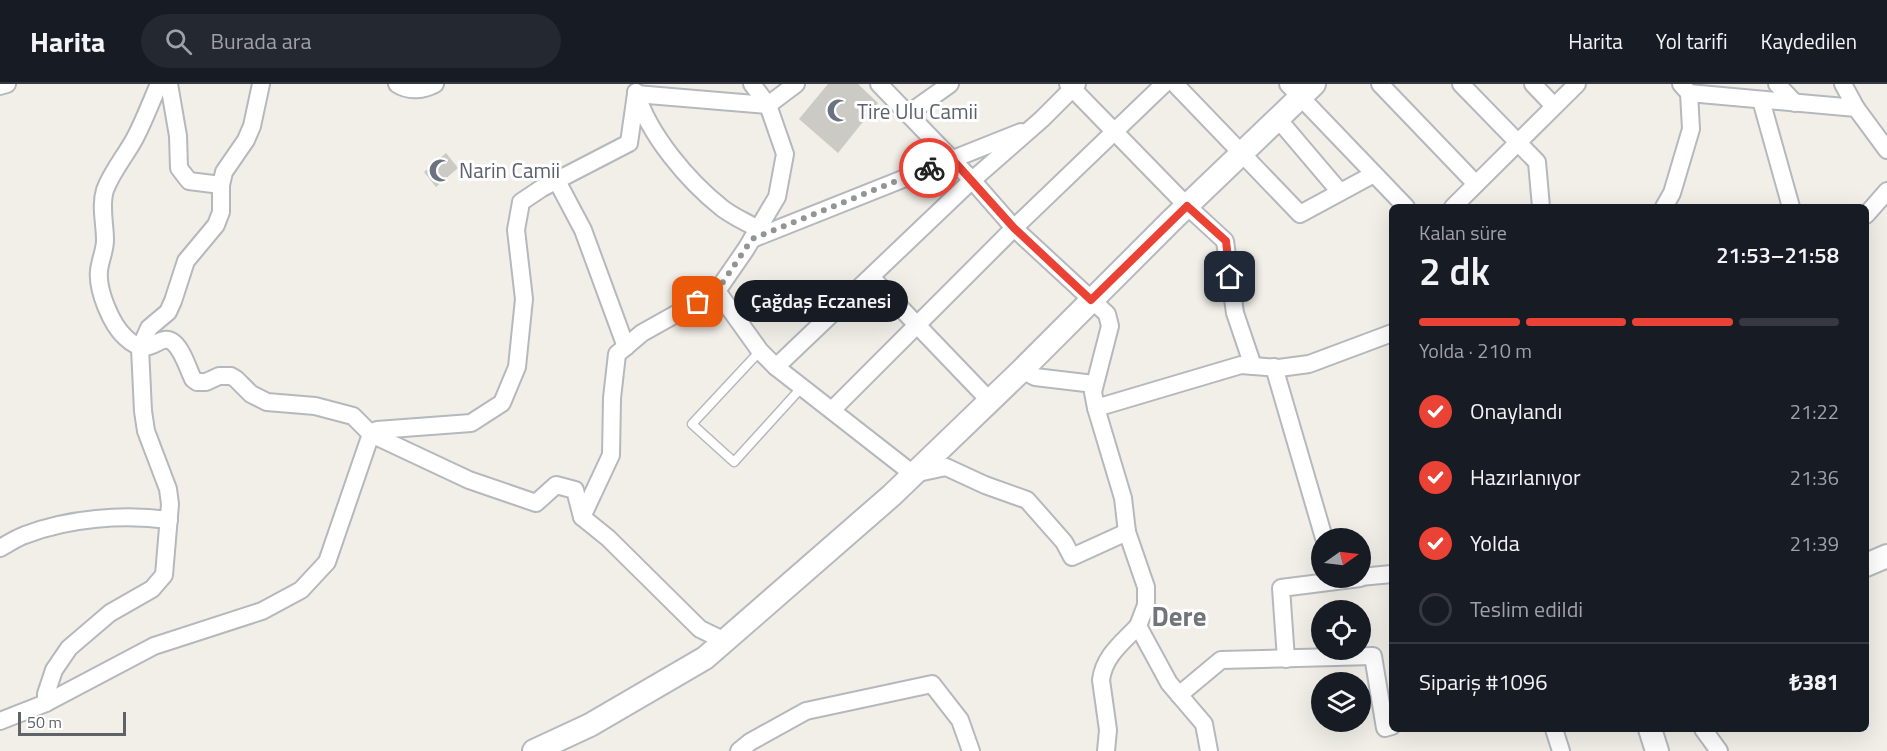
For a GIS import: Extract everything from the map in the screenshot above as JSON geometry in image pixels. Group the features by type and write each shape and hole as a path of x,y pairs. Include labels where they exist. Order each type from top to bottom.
{"street":[{"path":"0,86 7,84"},
{"path":"159,84 136,137 108,183 103,205 105,244 99,270 100,286 117,327 128,340 140,348 169,340 176,345 193,379 197,382 206,382 219,376 231,376 250,394 267,402 315,406 353,416 371,434 469,480 536,503 556,485 576,490 582,518 608,537 700,629 725,641"},
{"path":"169,84 178,136 178,161 183,175 189,181 221,185"},
{"path":"46,703 46,694 54,670 69,648 110,613 152,589 159,582 166,566 169,520 168,489 146,430 140,348 149,328 168,312 186,261 216,225 221,212 221,185 224,172 246,140 252,126 261,84"},
{"path":"397,84 410,89 420,89 435,84"},
{"path":"582,518 611,455 612,398 617,354 642,333 717,291 777,197 785,154 768,105 752,84"},
{"path":"636,89 768,105 796,84"},
{"path":"879,84 972,180 1014,228 1107,314 1110,326 1094,384 1096,408 1123,498 1127,532 1146,587 1146,605 1138,626 1109,656 1102,673 1108,730 1106,751"},
{"path":"908,114 950,84"},
{"path":"831,410 1014,228 1164,84"},
{"path":"1175,84 1300,214 1374,174"},
{"path":"1380,84 1476,184"},
{"path":"1461,84 1537,162 1541,204"},
{"path":"1533,84 1554,106"},
{"path":"1456,204 1577,84"},
{"path":"1777,84 1795,103"},
{"path":"776,367 972,180 1033,127 1073,86 1187,206 1226,241 1235,313 1253,366"},
{"path":"1850,86 1856,108 1887,150"},
{"path":"534,751 590,725 705,658 725,641 913,474 1022,370 1278,119 1301,88 1374,174 1403,204"},
{"path":"0,721 46,703 154,646 262,611 301,590 327,562 371,434 377,430 471,423 502,403 518,367 524,299 516,230 521,202 629,143 636,89"},
{"path":"636,89 653,129 686,174 723,209 755,234"},
{"path":"1666,204 1672,193 1691,129 1685,89 1856,108"},
{"path":"1761,99 1790,204"},
{"path":"1278,119 1340,192"},
{"path":"755,234 1033,127"},
{"path":"557,181 583,230 626,347"},
{"path":"1869,212 1887,191"},
{"path":"871,277 989,400"},
{"path":"717,291 760,351 776,367 913,474"},
{"path":"1096,408 1241,365 1274,367 1308,364 1389,337"},
{"path":"1274,367 1321,528"},
{"path":"1022,370 1035,377 1094,384"},
{"path":"913,474 946,466 985,485 1027,500 1064,542 1072,557 1127,532"},
{"path":"0,549 23,535 56,525 87,520 147,517 169,520"},
{"path":"1371,576 1389,573"},
{"path":"1286,658 1281,588 1311,583"},
{"path":"1138,626 1169,683 1204,724 1209,751"},
{"path":"1179,695 1221,660 1373,656 1385,728 1389,727"},
{"path":"739,751 750,742 806,711 932,684 960,720 971,751"},
{"path":"1555,732 1561,751"},
{"path":"1651,732 1657,751"},
{"path":"1705,732 1719,751"}],"lane":[{"path":"760,351 692,424 734,462 802,387"}],"building":[{"name":"Tire Ulu Camii","path":"828,84 858,84 878,103 838,153 799,119"},
{"name":"Narin Camii","path":"446,153 458,168 436,187 424,172"}],"way so far":[{"path":"698,302 717,291 752,239 929,168"}],"place":[{"name":"Tire Ulu Camii","path":"839,111"},
{"name":"Narin Camii","path":"441,170"},
{"name":"Çağdaş Eczanesi","path":"698,302"}],"district":[{"name":"Dere","path":"1179,615"}],"route":[{"path":"929,168 952,159 1014,228 1091,300 1187,206 1226,241 1230,277"}]}
